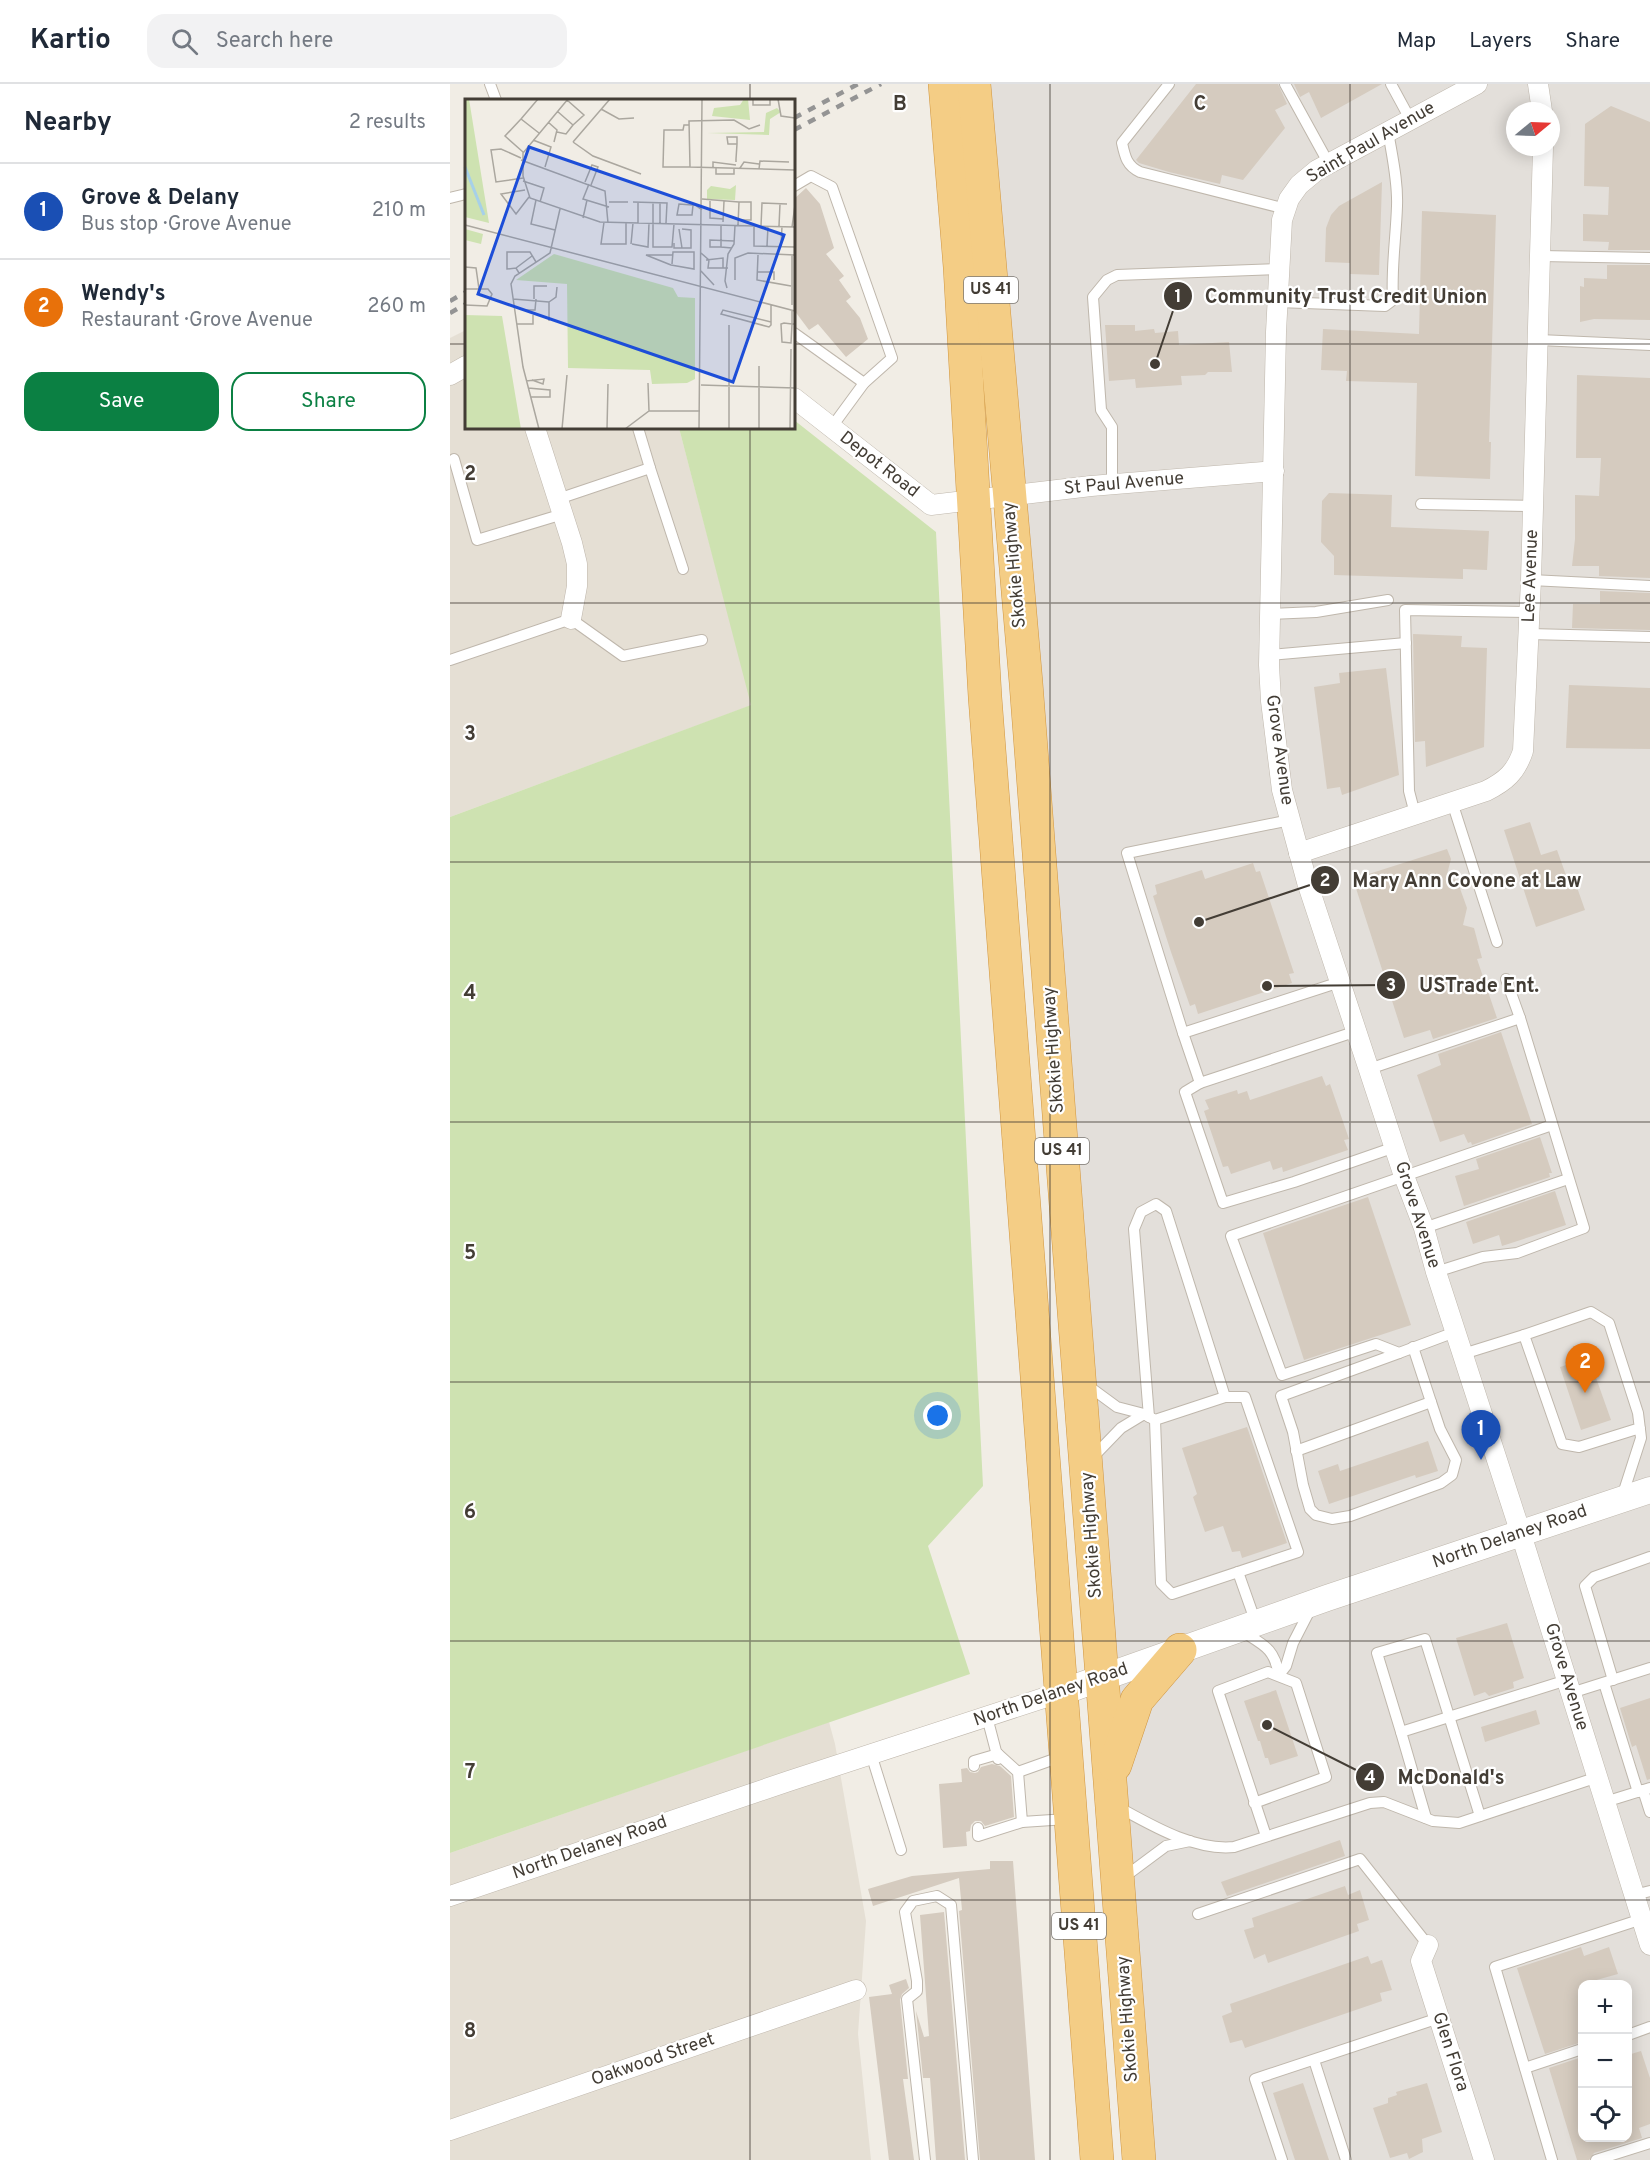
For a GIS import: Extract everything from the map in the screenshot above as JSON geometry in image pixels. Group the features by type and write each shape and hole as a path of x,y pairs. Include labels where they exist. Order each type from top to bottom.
{"highway":[{"name":"Skokie Highway","path":"945,84 960,267 986,697 1097,2160"},
{"name":"Skokie Highway","path":"974,84 1026,683 1139,2160"},
{"path":"1111,1792 1137,1700 1180,1650"}],"street":[{"name":"Saint Paul Avenue","path":"1274,471 1282,220 1289,199 1299,185 1317,170 1477,84"},
{"path":"1539,84 1541,102"},
{"name":"Lee Avenue","path":"1299,853 1499,784 1512,775 1519,763 1523,751 1530,612 1543,156"},
{"path":"450,375 465,367"},
{"name":"Depot Road","path":"795,399 931,505 974,500"},
{"path":"535,429 561,506 576,564 578,586 571,619"},
{"name":"St Paul Avenue","path":"974,500 1112,484 1274,471"},
{"name":"Grove Avenue","path":"1274,471 1270,701 1280,779 1290,820 1340,982 1404,1176 1424,1228 1605,1802 1642,1893 1642,1919 1650,1945"},
{"name":"North Delaney Road","path":"450,1896 1062,1692 1313,1603 1650,1490"},
{"name":"Glen Flora","path":"1428,1945 1421,1961 1484,2160"},
{"name":"Oakwood Street","path":"450,2130 856,1990"}],"lane":[{"path":"490,84 496,99"},
{"path":"1169,84 1122,143 1125,158 1132,168 1140,172 1286,209"},
{"path":"1285,84 1329,164"},
{"path":"1391,84 1410,119"},
{"path":"1278,302 1385,306 1393,300 1392,278 1397,204 1396,175 1388,131"},
{"path":"795,185 811,176 832,187 892,358 864,383 831,428"},
{"path":"450,198 465,194"},
{"path":"1541,256 1650,258"},
{"path":"1112,484 1112,427 1101,410 1094,297 1107,280 1117,275 1280,269"},
{"path":"795,334 864,383"},
{"path":"1539,340 1650,345"},
{"path":"638,429 683,569"},
{"path":"454,459 477,540 650,468"},
{"path":"1421,504 1533,506"},
{"path":"1531,580 1650,586"},
{"path":"1270,614 1316,612 1388,600"},
{"path":"1415,814 1408,791 1405,610 1530,612"},
{"path":"450,660 571,619 623,656 702,640"},
{"path":"1529,634 1650,637"},
{"path":"1269,655 1406,643"},
{"path":"1452,802 1497,942"},
{"path":"1200,1083 1127,853 1290,820"},
{"path":"1436,1272 1483,1257 1517,1253 1584,1228 1506,979"},
{"path":"1183,1033 1340,982"},
{"path":"1369,1069 1520,1018"},
{"path":"1357,1031 1200,1083 1185,1092 1223,1203 1395,1148"},
{"path":"1399,1353 1376,1344 1282,1375 1231,1236 1552,1125"},
{"path":"1424,1228 1568,1179"},
{"path":"1086,1465 1121,1428 1149,1417 1225,1397 1245,1397 1298,1552 1172,1594 1161,1583 1149,1417 1134,1229 1141,1212 1156,1204 1166,1211 1225,1397"},
{"path":"1462,1354 1591,1312 1609,1323 1638,1413 1640,1433 1621,1500"},
{"path":"1413,1347 1440,1429 1456,1460 1452,1475 1441,1483 1350,1516 1322,1518 1310,1509 1293,1432 1281,1396 1413,1347 1455,1332"},
{"path":"1524,1335 1562,1444 1579,1447 1640,1433"},
{"path":"1080,1380 1117,1407 1149,1417"},
{"path":"1296,1451 1431,1402"},
{"path":"1640,1433 1650,1445"},
{"path":"1650,1557 1594,1577 1586,1586 1609,1681 1650,1812"},
{"path":"1238,1572 1248,1626 1272,1652 1279,1675"},
{"path":"1279,1675 1286,1666 1293,1643 1313,1603"},
{"path":"1426,1818 1377,1653 1425,1639 1480,1816"},
{"path":"1401,1732 1449,1717 1569,1687 1609,1681 1650,1668"},
{"path":"1254,1803 1326,1777 1296,1683 1268,1672 1218,1691 1254,1803 1266,1836"},
{"path":"987,1717 998,1756 1018,1772 1022,1822"},
{"path":"871,1754 901,1850"},
{"path":"1018,1772 1066,1755"},
{"path":"974,1766 974,1761 998,1756"},
{"path":"1111,1792 1165,1833 1218,1848 1233,1847 1370,1803 1384,1802 1433,1821 1459,1823 1598,1778"},
{"path":"1605,1802 1644,1790"},
{"path":"978,1828 978,1836 1003,1824 1071,1819"},
{"path":"1118,1882 1166,1846 1193,1841"},
{"path":"1198,1914 1360,1859 1428,1945"},
{"path":"925,2160 907,1999 917,1991 917,1981 904,1912 913,1901 937,1896 951,1905 973,2160"},
{"path":"1552,2160 1495,1967 1642,1919"},
{"path":"1282,2160 1255,2079 1439,2018"},
{"path":"1631,2034 1650,2027"},
{"path":"1525,2068 1578,2050"},
{"path":"1314,2060 1346,2160"},
{"path":"1596,2160 1650,2143"}],"shaded area":[{"path":"989,84 1650,84 1650,2160 1139,2160"},
{"path":"465,330 465,429 679,429 752,705 450,817 450,338"},
{"path":"829,1722 835,1744 866,1921 858,2034 871,2160 450,2160 450,1853"}],"green space":[{"path":"795,421 936,532 983,1486 928,1546 970,1674 450,1853 450,817 751,705 679,429 795,429"}],"building":[{"path":"1196,84 1278,84 1287,104 1275,110 1285,128 1243,180 1222,175 1220,184 1169,172 1136,160"},
{"path":"1294,84 1382,84 1321,118 1309,92 1300,97"},
{"path":"1611,106 1650,122 1650,250 1608,250 1609,242 1583,241 1583,214 1608,215 1609,187 1584,186 1585,124"},
{"path":"1382,182 1379,275 1350,274 1350,263 1325,262 1326,228 1331,215 1339,206"},
{"path":"806,188 820,204 834,248 826,254 844,276 839,280 851,297 846,301 860,318 868,339 846,357 818,324 809,330 795,311 795,198"},
{"path":"1422,211 1496,215 1489,442 1491,442 1490,479 1415,476 1417,383 1346,381 1347,371 1321,370 1323,329 1419,334"},
{"path":"1607,265 1650,265 1650,320 1594,319 1580,322 1580,286 1584,287 1584,278 1607,279"},
{"path":"1105,325 1135,325 1135,331 1154,329 1155,333 1178,331 1179,345 1229,342 1232,372 1208,372 1205,375 1181,376 1182,385 1136,388 1135,379 1109,381"},
{"path":"1577,375 1650,378 1650,578 1599,576 1599,566 1572,566 1575,539 1575,495 1599,496 1601,458 1576,458"},
{"path":"1329,493 1392,495 1391,527 1489,531 1487,570 1463,569 1463,579 1334,575 1334,556 1321,542 1322,501"},
{"path":"1600,591 1650,593 1650,630 1572,628 1573,604 1600,604"},
{"path":"1413,634 1462,636 1461,647 1487,648 1484,747 1426,767 1425,741 1415,742"},
{"path":"1386,668 1399,775 1342,795 1340,787 1327,789 1314,687 1340,683 1339,673"},
{"path":"1569,685 1650,688 1650,749 1566,748"},
{"path":"1530,822 1541,855 1557,850 1567,878 1573,876 1585,910 1536,927 1504,830"},
{"path":"1447,849 1451,859 1446,878 1457,880 1467,908 1463,925 1474,928 1482,958 1477,959 1497,1018 1433,1039 1430,1030 1404,1038 1353,879"},
{"path":"1253,863 1256,872 1260,871 1294,973 1289,974 1292,983 1198,1014 1195,1004 1190,1006 1171,952 1153,896 1157,894 1155,885 1202,870 1205,879"},
{"path":"1501,1032 1532,1124 1472,1145 1471,1142 1468,1143 1464,1134 1440,1142 1417,1075 1441,1065 1438,1054"},
{"path":"1322,1076 1326,1086 1330,1084 1349,1139 1344,1140 1348,1150 1283,1172 1282,1167 1273,1170 1270,1161 1231,1174 1228,1166 1223,1167 1204,1111 1209,1109 1205,1100 1237,1090 1238,1094 1247,1091 1250,1100"},
{"path":"1540,1137 1552,1173 1549,1173 1550,1177 1464,1206 1455,1176 1479,1169 1476,1159"},
{"path":"1555,1191 1566,1225 1502,1246 1499,1235 1473,1244 1466,1222"},
{"path":"1368,1197 1411,1325 1304,1360 1263,1233"},
{"path":"1589,1358 1611,1420 1581,1430 1560,1367"},
{"path":"1247,1427 1287,1543 1242,1558 1240,1551 1232,1552 1223,1526 1205,1532 1193,1497 1197,1494 1182,1448"},
{"path":"1428,1441 1438,1471 1416,1478 1415,1475 1329,1504 1318,1471 1338,1464 1340,1471"},
{"path":"1507,1623 1524,1678 1513,1682 1514,1688 1489,1696 1485,1692 1474,1696 1456,1638"},
{"path":"1276,1690 1298,1756 1270,1765 1258,1741 1244,1701"},
{"path":"1650,1698 1650,1779 1647,1780 1636,1745 1632,1747 1620,1708"},
{"path":"1536,1710 1540,1724 1485,1742 1481,1727"},
{"path":"992,1764 1000,1766 1011,1776 1014,1817 985,1826 981,1821 975,1821 970,1831 966,1832 967,1846 943,1848 939,1784 962,1782 961,1769 967,1768 970,1772 975,1773 981,1767"},
{"path":"1340,1840 1345,1856 1227,1896 1221,1882"},
{"path":"990,1861 1013,1861 1035,2160 980,2160 959,1911 962,1910 959,1878 873,1906 868,1889 912,1876 990,1869"},
{"path":"1345,1886 1348,1895 1360,1890 1369,1920 1357,1924 1359,1931 1268,1963 1265,1954 1254,1959 1244,1930 1254,1927 1252,1918"},
{"path":"944,1912 965,2160 936,2160 930,2078 923,2078 916,2011 924,2037 929,2036 920,1915"},
{"path":"1581,1947 1584,1956 1609,1947 1618,1974 1596,1980 1578,1980 1578,2043 1545,2054 1517,1968"},
{"path":"1368,1956 1371,1964 1382,1960 1392,1990 1380,1993 1382,2001 1245,2048 1242,2040 1230,2043 1222,2016 1232,2012 1230,2004"},
{"path":"906,1979 909,1988 902,1994 900,2000 908,2079 903,2079 914,2160 889,2160 869,1997 892,1994 889,1985"},
{"path":"1641,2051 1650,2078 1650,2124 1639,2128 1642,2138 1632,2141 1632,2088 1632,2054"},
{"path":"1578,2058 1578,2142 1629,2142 1594,2153 1589,2160 1577,2160 1549,2068"},
{"path":"1303,2083 1329,2160 1295,2160 1273,2093"},
{"path":"1427,2083 1442,2132 1422,2139 1423,2152 1409,2159 1407,2153 1390,2158 1373,2108 1388,2103 1388,2098 1397,2095 1396,2092"}],"railway":[{"path":"795,117 858,84"},
{"path":"795,129 881,84"},
{"path":"450,301 465,293"},
{"path":"450,313 465,305"}],"place":[{"name":"Community Trust Credit Union","path":"1155,364"},
{"name":"Mary Ann Covone at Law","path":"1199,922"},
{"name":"USTrade Ent.","path":"1267,986"},
{"name":"Wendy's","path":"1585,1393"},
{"name":"Grove & Delany","path":"1481,1460"},
{"name":"McDonald's","path":"1267,1725"}]}
